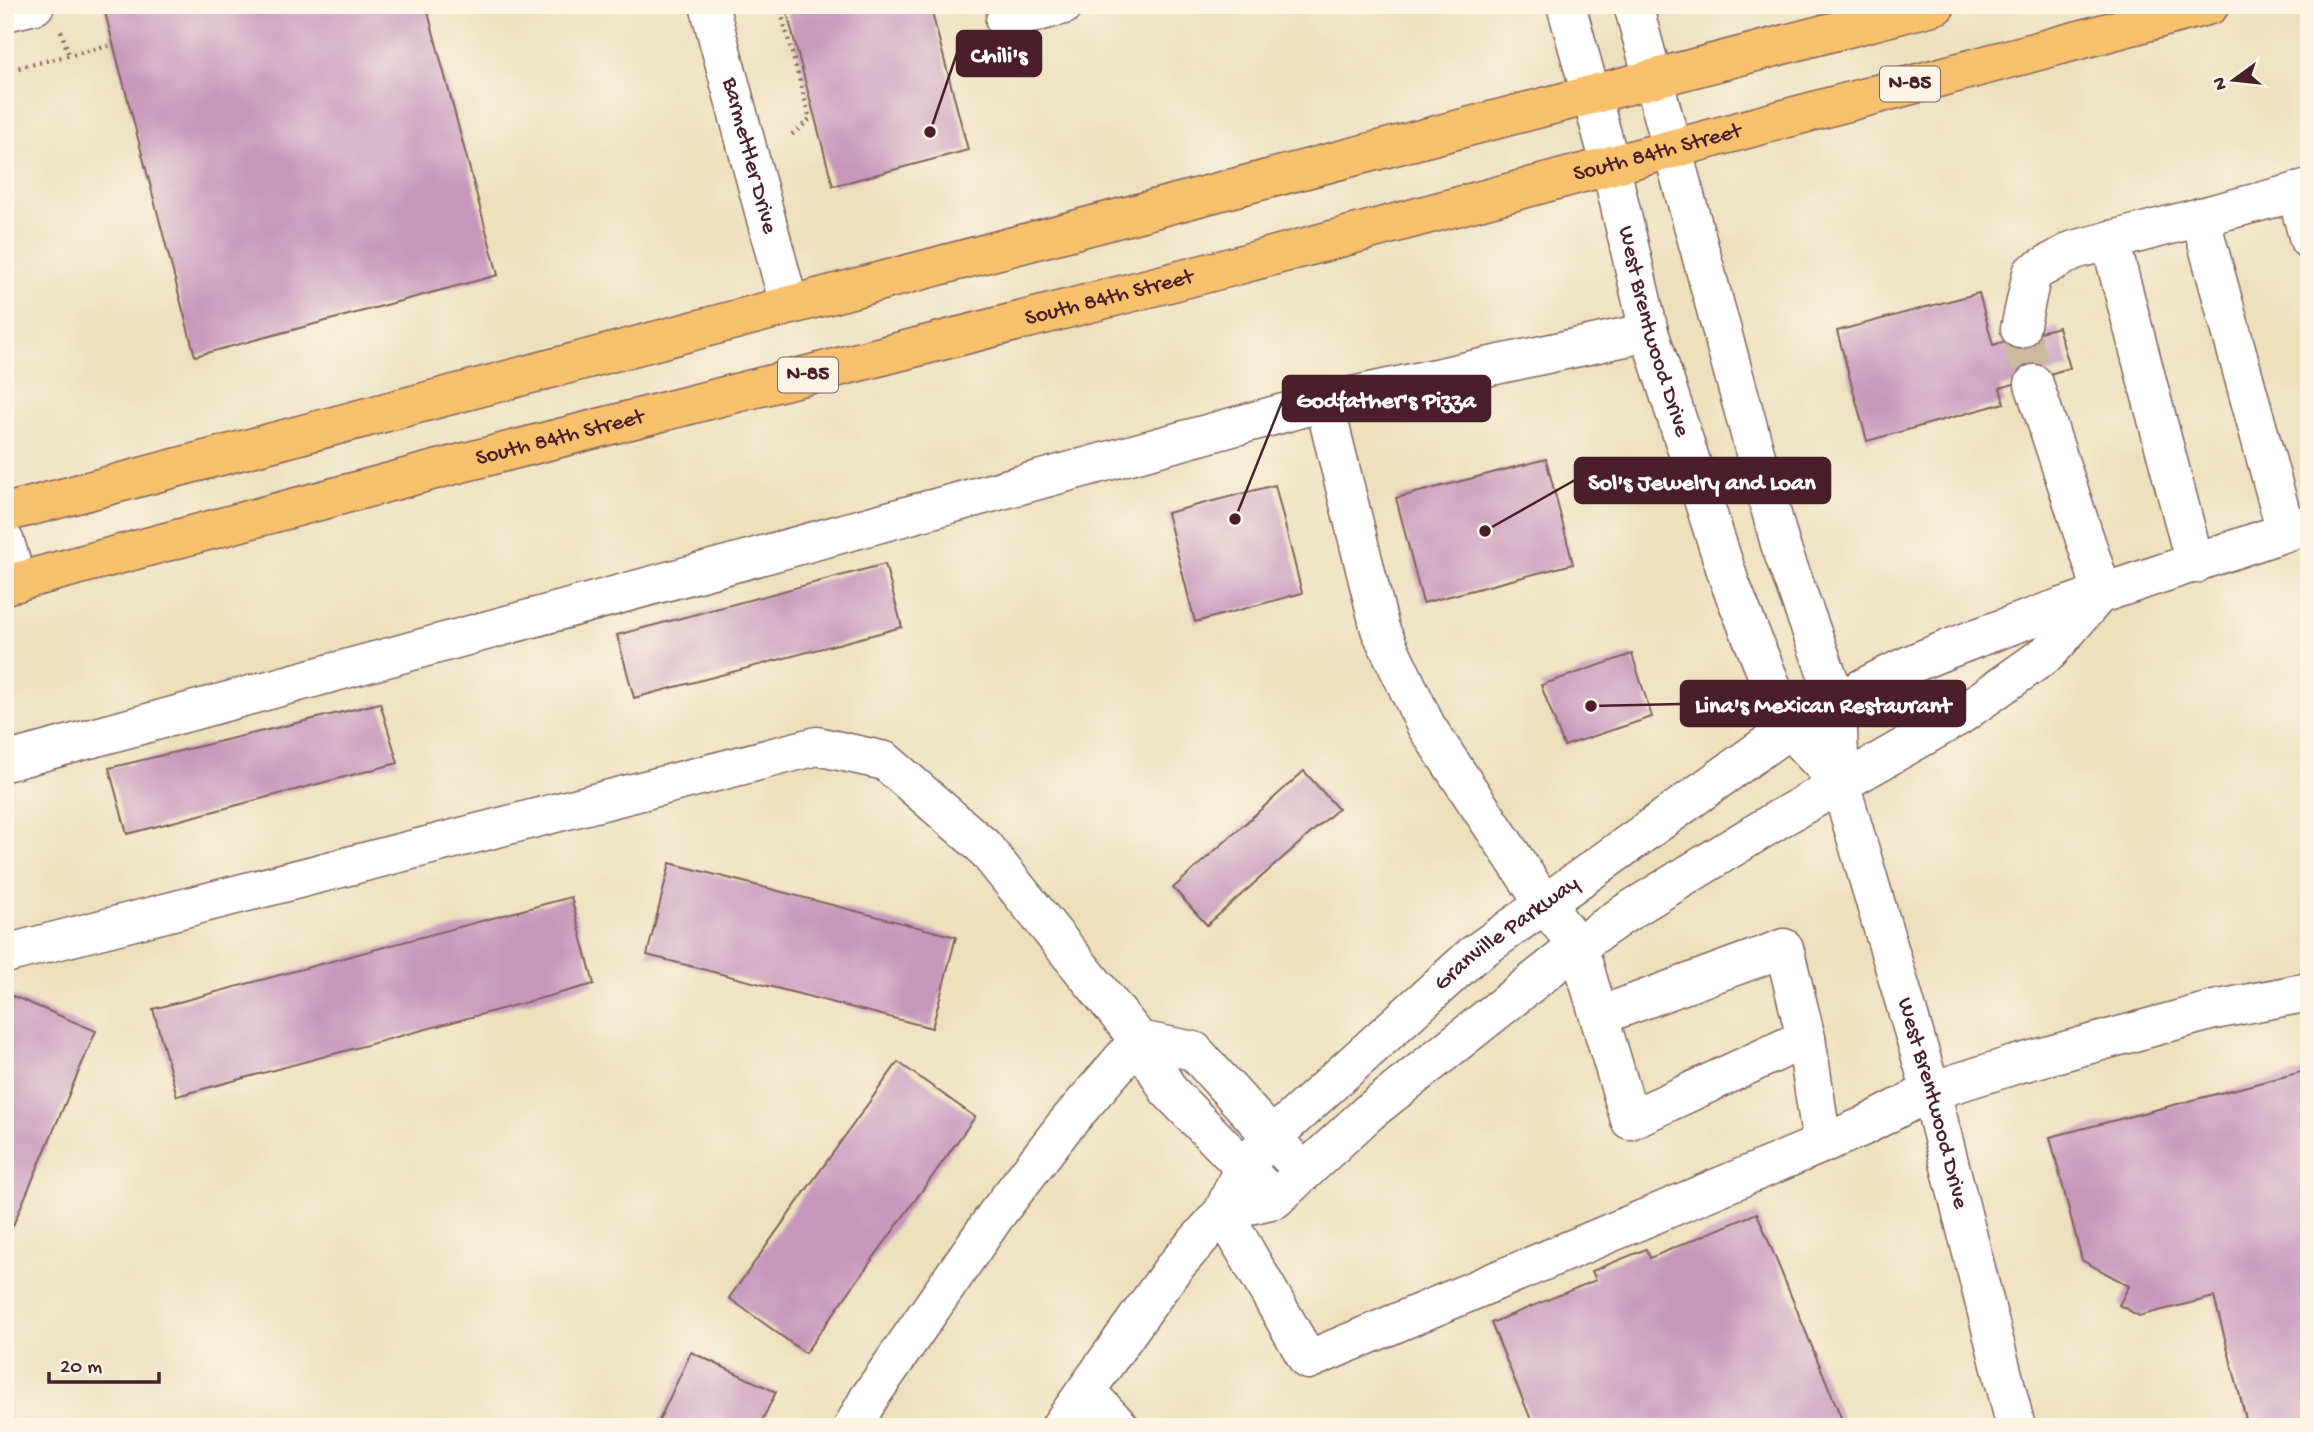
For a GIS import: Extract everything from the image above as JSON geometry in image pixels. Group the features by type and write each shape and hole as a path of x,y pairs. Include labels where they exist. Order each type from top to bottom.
{"main road":[{"path":"5,513 1936,5"},
{"name":"South 84th Street","path":"11,584 450,466 1235,265 2210,5"}],"street":[{"name":"Barmettler Drive","path":"709,5 789,305"},
{"path":"1005,21 1064,5"},
{"name":"West Brentwood Drive","path":"1566,5 1610,163 1649,332 1730,583 1789,729 1840,783"},
{"name":"West Brentwood Drive","path":"1633,5 1780,544 1837,702 1840,783 1931,1091 2016,1427"},
{"path":"5,12 47,14"},
{"path":"2020,329 2032,273 2074,250 2303,191 2309,240"},
{"path":"2200,217 2297,528"},
{"path":"2110,240 2195,564"},
{"path":"5,762 1324,402 1649,332"},
{"path":"2034,384 2102,591 2048,653 1959,716 1840,783 1655,894 1578,947 1387,1098 1275,1199 1223,1212 1308,1360 1822,1143 1931,1091 2214,1010 2309,992"},
{"path":"1324,402 1380,629 1426,726 1545,905 1578,947 1630,1119 1806,1038"},
{"name":"Granville Parkway","path":"1060,1427 1172,1270 1223,1212 1244,1166 1356,1059 1472,956 1789,729 1837,702 1919,661 2102,591 2195,564 2297,528"},
{"path":"5,542 11,584"},
{"path":"5,954 817,746 885,761 982,846 1139,1040 1169,1091 1275,1199"},
{"path":"1599,1016 1784,948 1806,1038 1822,1143"},
{"path":"1139,1040 1194,1051 1304,1171"},
{"path":"853,1427 869,1398 996,1215 1063,1128 1139,1040"},
{"path":"1356,1059 1387,1098"},
{"path":"1086,1391 1121,1427"}],"path":[{"path":"779,5 810,119 789,137"},
{"path":"47,14 69,55"},
{"path":"5,71 113,45"}],"building":[{"path":"103,5 426,5 498,275 195,356"},
{"path":"785,5 930,5 968,150 833,186"},
{"path":"1979,293 1993,345 2058,327 2070,368 2000,388 2004,403 1867,441 1837,331"},
{"path":"1546,459 1573,564 1423,603 1396,498"},
{"path":"1275,485 1302,593 1195,622 1167,513"},
{"path":"885,564 902,627 634,698 617,635"},
{"path":"1632,654 1652,717 1564,746 1541,685"},
{"path":"380,703 398,763 127,834 109,768"},
{"path":"1304,771 1338,809 1207,925 1173,888"},
{"path":"670,863 956,937 932,1028 647,955"},
{"path":"571,897 594,984 177,1096 153,1009"},
{"path":"13,996 96,1031 5,1244 5,1015"},
{"path":"898,1062 975,1117 805,1353 729,1298"},
{"path":"2309,1070 2309,1427 2248,1427 2214,1297 2139,1316 2119,1305 2129,1286 2082,1260 2050,1137"},
{"path":"1757,1213 1845,1427 1534,1427 1491,1323 1596,1280 1592,1271 1646,1249 1650,1258"},
{"path":"691,1352 776,1392 759,1427 656,1427"}],"tunnel":[{"path":"2020,329 2034,384"}],"place":[{"name":"Chili's","path":"930,132"},
{"name":"Godfather's Pizza","path":"1235,519"},
{"name":"Sol's Jewelry and Loan","path":"1485,531"},
{"name":"Lina's Mexican Restaurant","path":"1591,706"}]}
